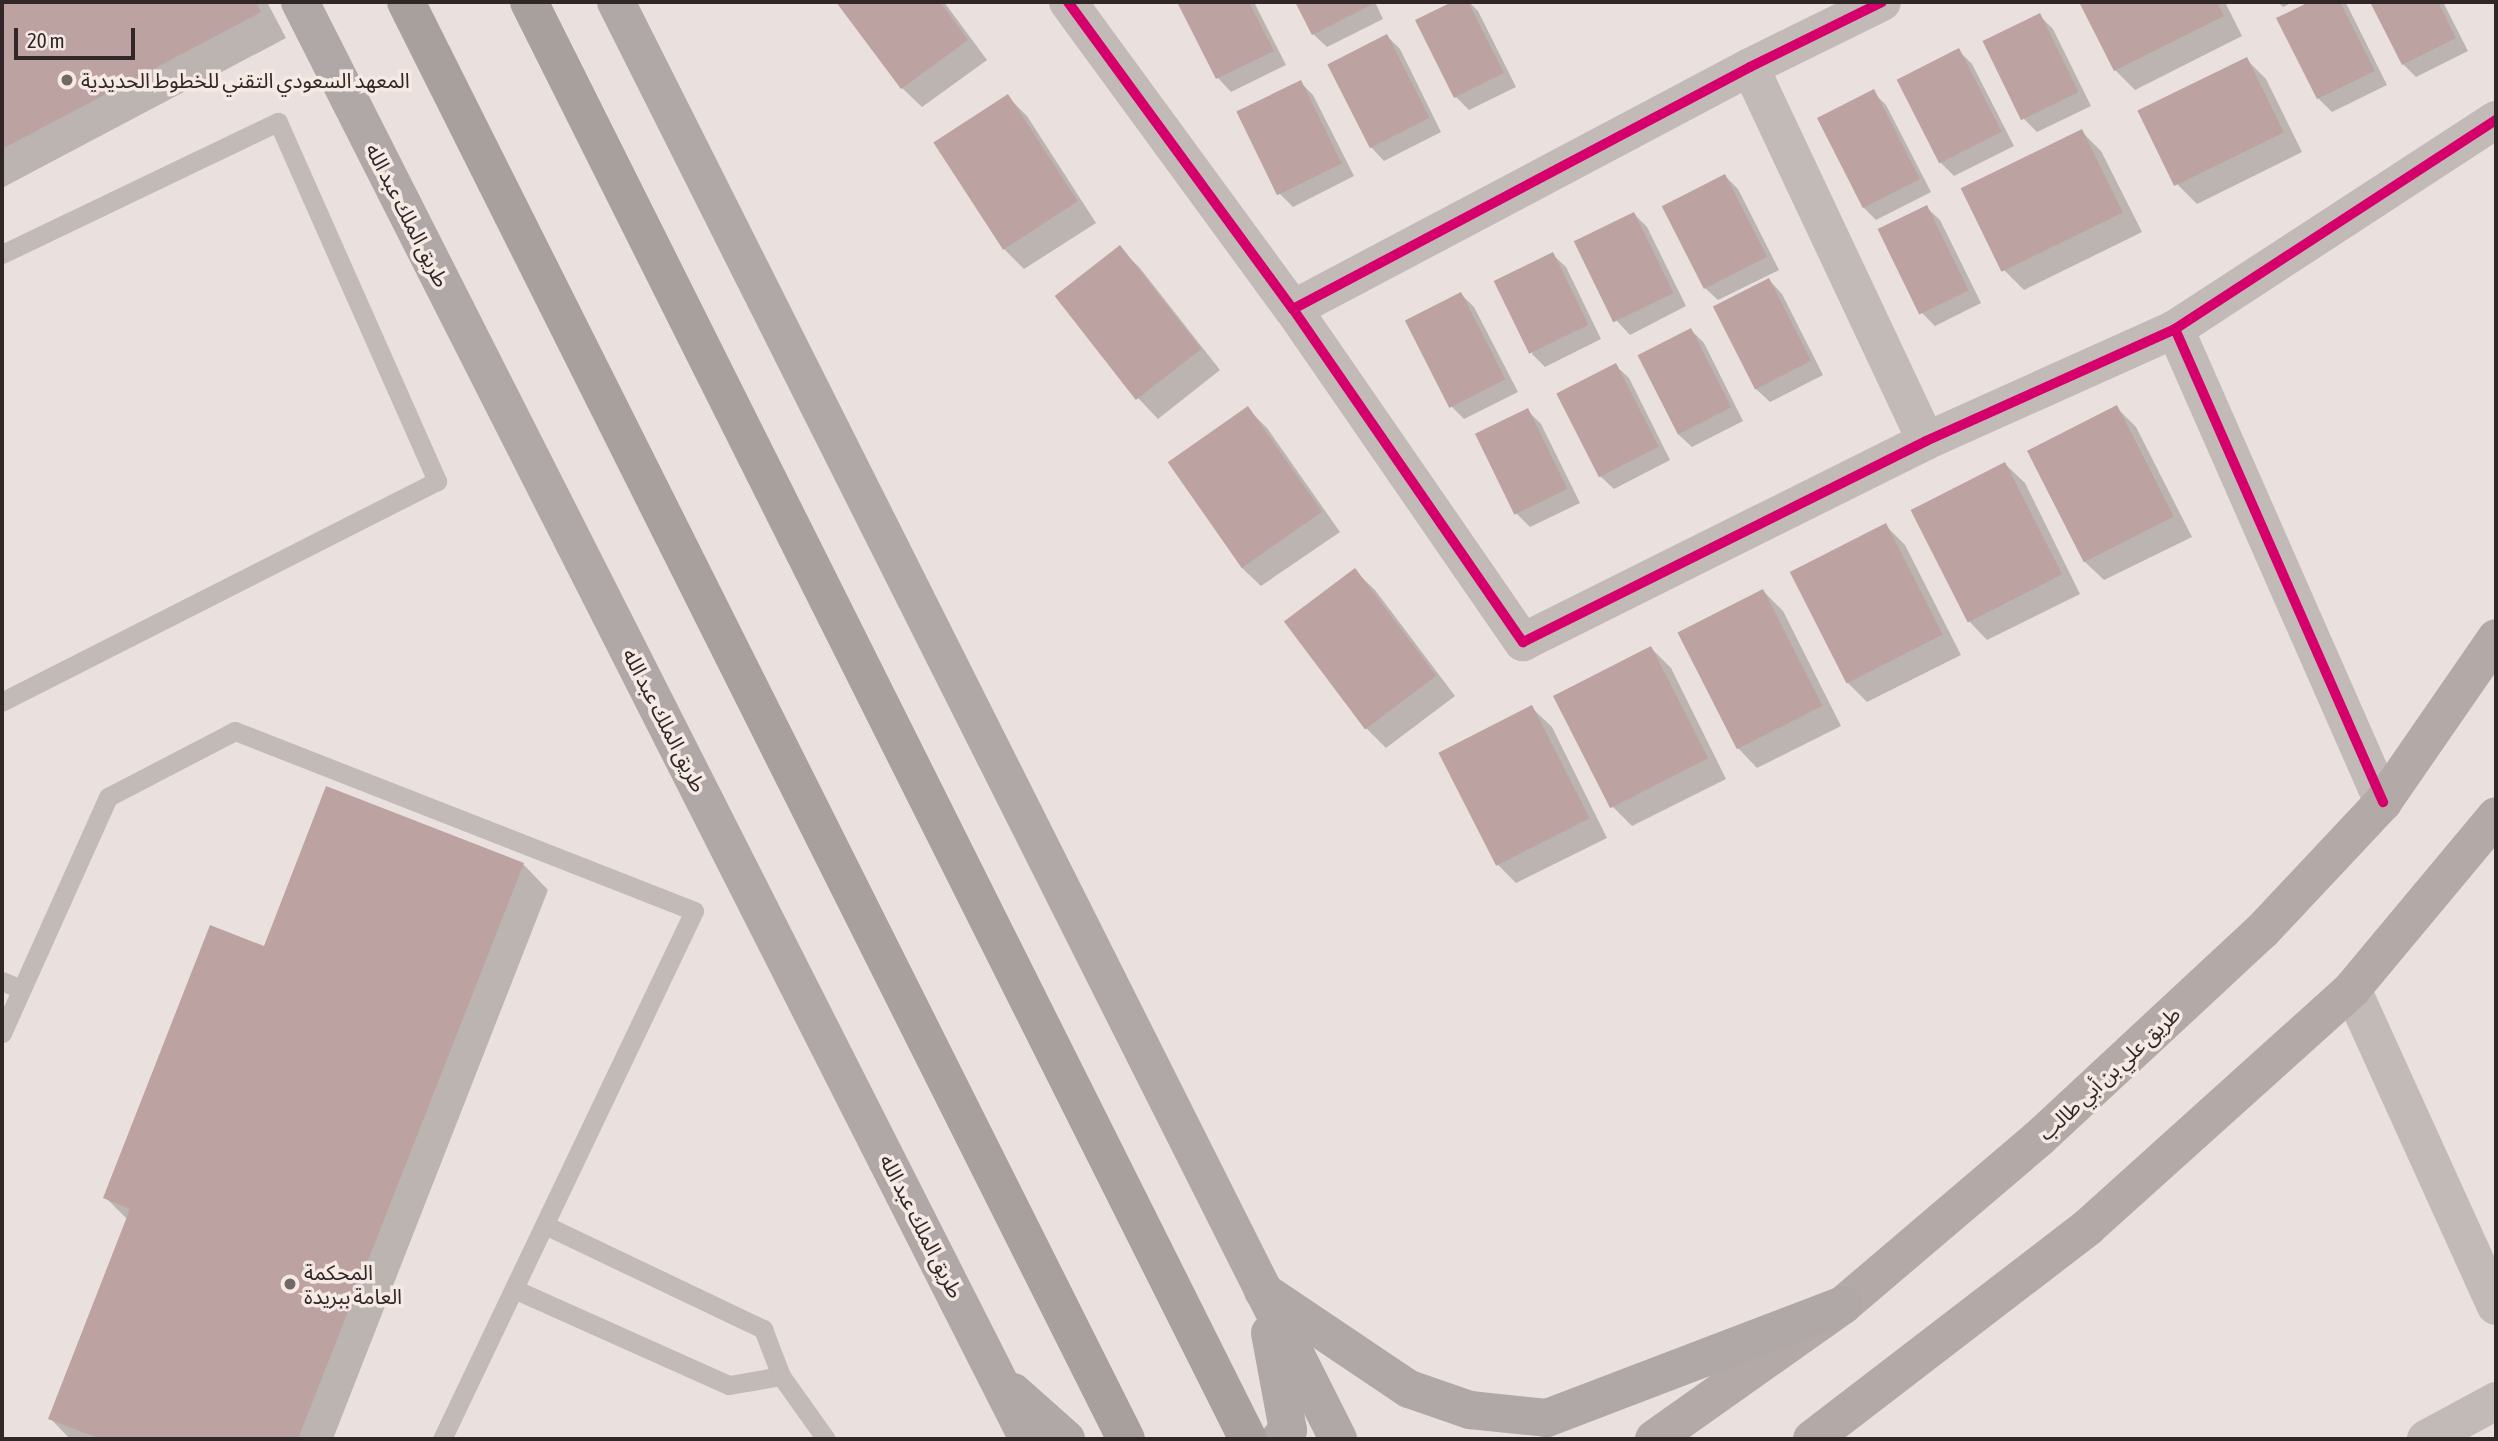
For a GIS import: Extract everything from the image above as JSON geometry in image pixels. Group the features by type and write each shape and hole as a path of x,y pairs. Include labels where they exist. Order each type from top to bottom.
{"highway":[{"path":"406,2 1126,1439"},
{"path":"529,2 1248,1439"}],"main road":[{"name":"طريق الملك عبد الله","path":"300,2 1028,1439"},
{"path":"617,2 1338,1439"},
{"name":"طريق علي بن أبي طالب","path":"1654,1439 1843,1305 2038,1139 2262,931 2383,802 2496,638"},
{"path":"1812,1439 2088,1227 2351,989 2496,816"},
{"path":"1261,1290 1409,1389 1470,1410 1547,1418 1843,1305"},
{"path":"1261,1290 1289,1430 1280,1439"},
{"path":"1000,1381 1012,1439"},
{"path":"1000,1381 1066,1439"}],"street":[{"path":"1068,2 1293,309 1523,642 1926,441 2175,328 2496,120"},
{"path":"1293,309 1750,67 1882,2"},
{"path":"1750,67 1926,441"},
{"path":"2175,328 2383,802"},
{"path":"2351,989 2496,1306"},
{"path":"2426,1439 2496,1401"}],"lane":[{"path":"2,254 278,122 437,481 2,702"},
{"path":"2,1033 108,797 235,731 694,911 442,1439"},
{"path":"2,981 22,989"},
{"path":"545,1225 763,1329 781,1376 826,1439"},
{"path":"514,1289 729,1384 781,1376"}],"building":[{"name":"المعهد السعودي التقني للخطوط الحديدية","path":"2,2 256,2 261,12 2,149"},
{"path":"836,2 940,2 968,40 901,89"},
{"path":"1177,2 1249,2 1274,51 1216,79"},
{"path":"1295,2 1369,2 1371,5 1312,35"},
{"path":"1452,2 1468,2 1504,73 1454,98 1415,20"},
{"path":"2079,2 2217,2 2224,16 2114,71"},
{"path":"2309,2 2340,2 2375,71 2317,99 2276,18"},
{"path":"2370,2 2438,2 2456,38 2402,65"},
{"path":"2040,13 2079,92 2021,120 1982,41"},
{"path":"1387,34 1430,118 1370,148 1327,64"},
{"path":"1959,48 2002,132 1939,164 1897,80"},
{"path":"2247,57 2284,132 2174,186 2137,110"},
{"path":"1301,80 1342,164 1277,195 1236,112"},
{"path":"1874,89 1920,179 1863,208 1817,118"},
{"path":"1008,94 1078,201 1003,250 933,142"},
{"path":"2082,129 2123,213 2001,272 1961,188"},
{"path":"1725,174 1767,257 1704,289 1662,206"},
{"path":"1927,205 1969,290 1919,314 1878,229"},
{"path":"1634,212 1673,293 1613,322 1574,241"},
{"path":"1120,245 1201,349 1136,400 1055,296"},
{"path":"1553,252 1589,325 1529,354 1494,281"},
{"path":"1769,278 1811,361 1755,389 1713,307"},
{"path":"1461,292 1505,379 1449,408 1405,321"},
{"path":"1691,328 1731,407 1678,435 1638,355"},
{"path":"1616,363 1659,447 1599,477 1556,393"},
{"path":"2117,405 2174,516 2084,562 2027,451"},
{"path":"1248,406 1322,512 1242,568 1168,462"},
{"path":"1528,408 1567,489 1514,515 1475,434"},
{"path":"2005,462 2062,574 1968,622 1911,510"},
{"path":"1886,523 1943,634 1847,683 1790,572"},
{"path":"1355,568 1436,676 1365,729 1284,622"},
{"path":"1763,589 1822,706 1737,749 1677,633"},
{"path":"1651,646 1708,758 1610,808 1553,696"},
{"path":"1532,705 1590,818 1496,866 1438,753"},
{"path":"326,786 524,863 298,1439 101,1439 48,1419 130,1209 103,1198 210,925 264,946"}],"cycle path":[{"path":"1068,2 1293,309 1523,642 1926,441 2175,329 2496,120"},
{"path":"1293,309 1750,67 1882,2"},
{"path":"2175,329 2383,802"}],"place":[{"name":"المعهد السعودي التقني للخطوط الحديدية","path":"67,80"},
{"name":"المحكمة العامة ببريدة","path":"290,1284"}]}
